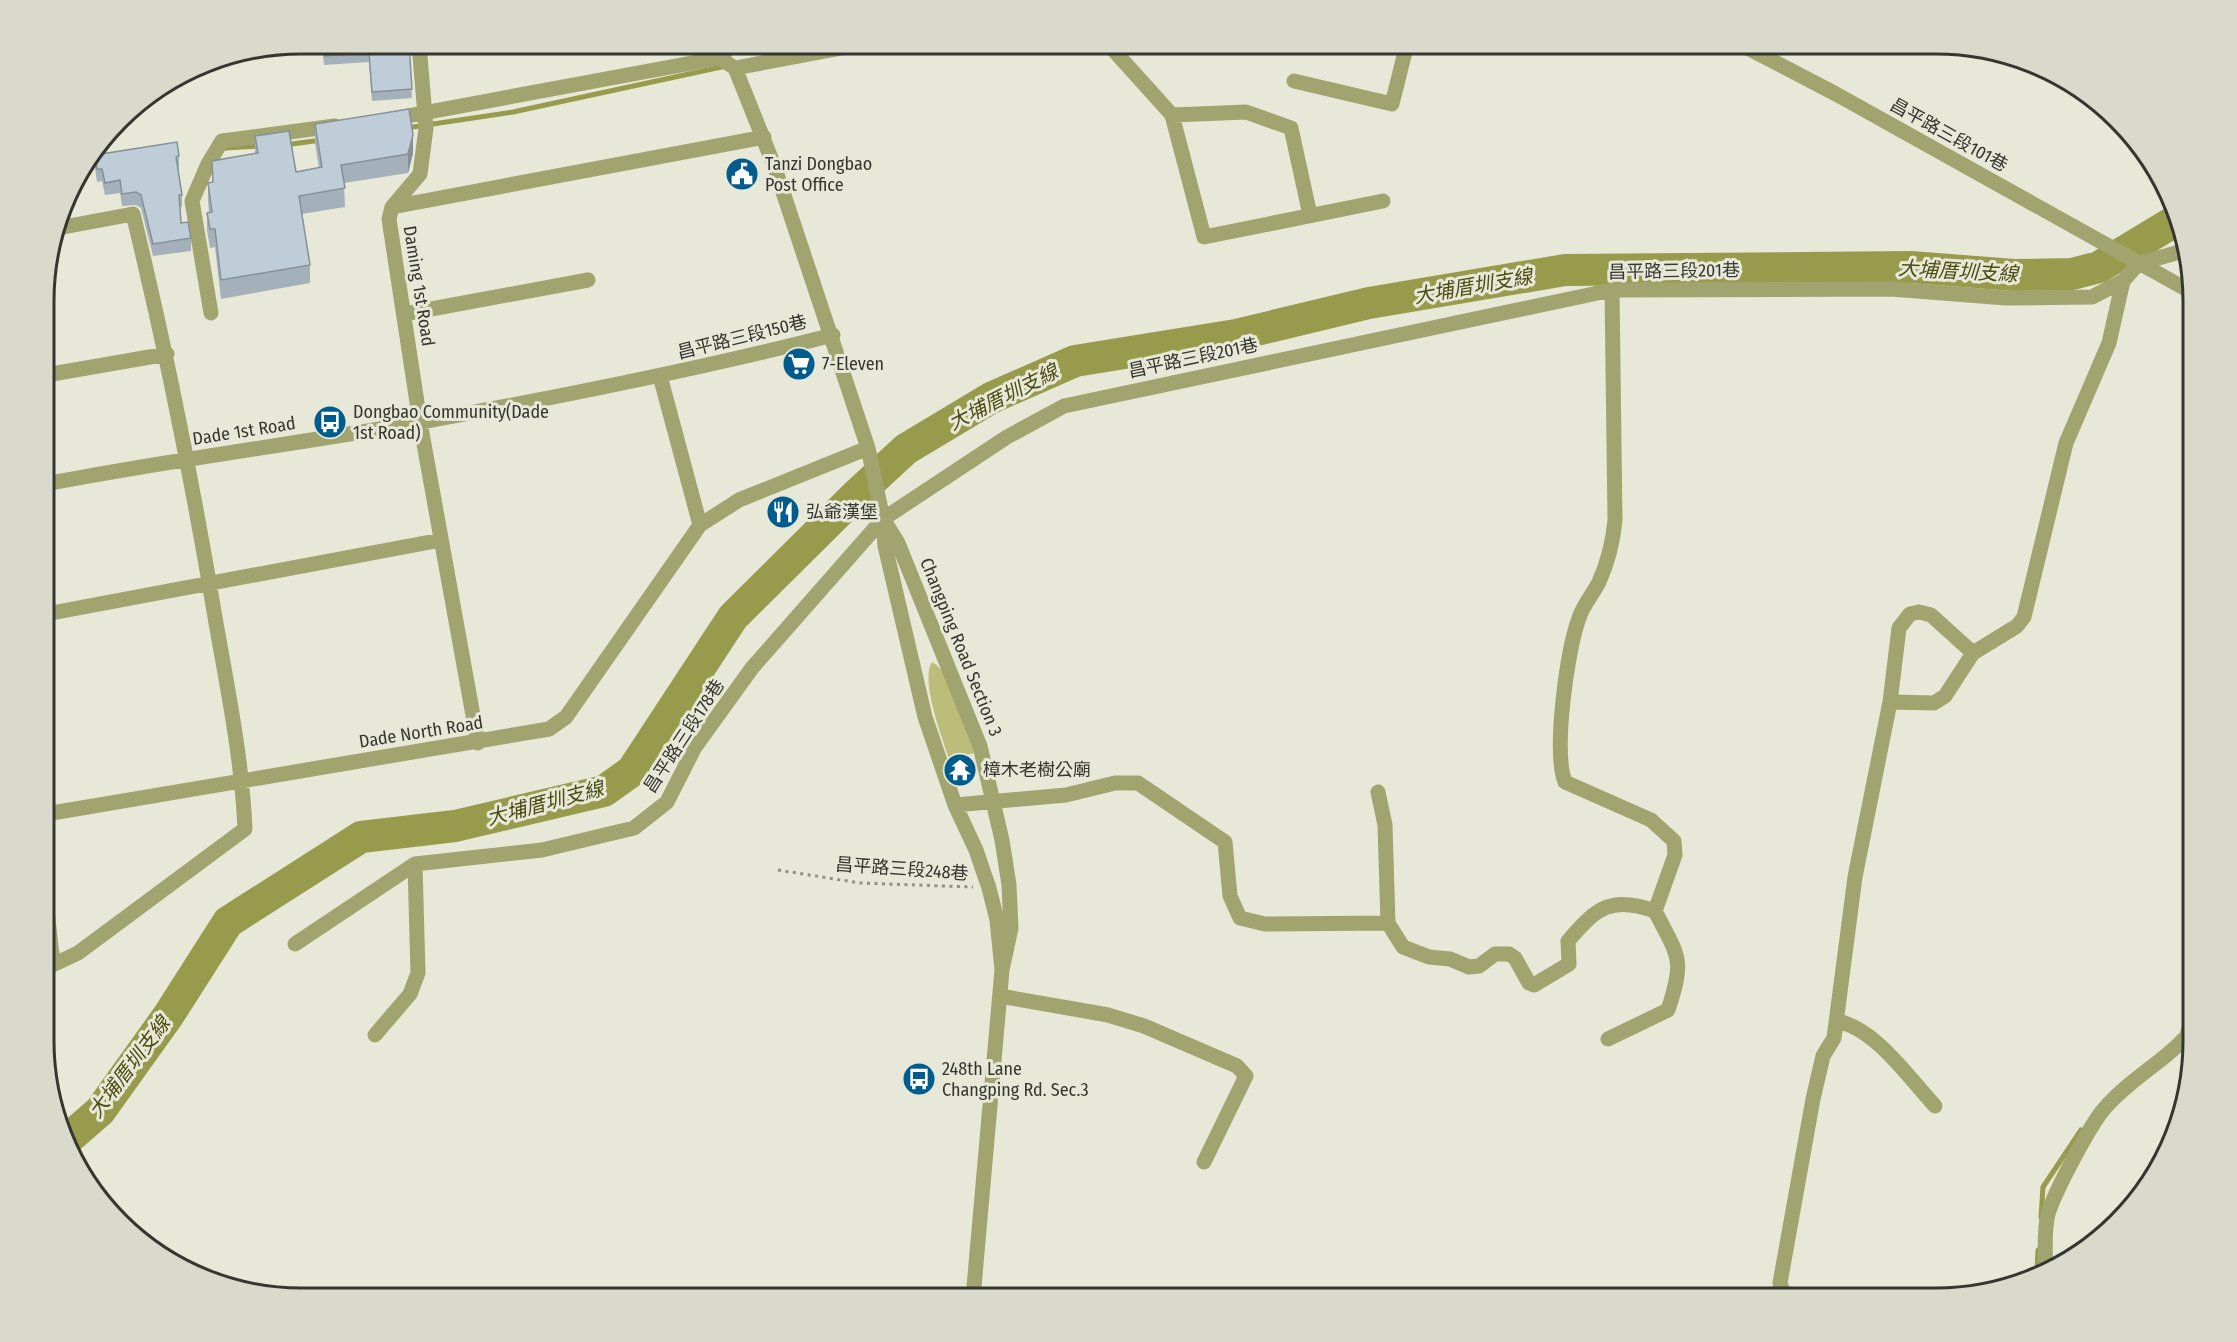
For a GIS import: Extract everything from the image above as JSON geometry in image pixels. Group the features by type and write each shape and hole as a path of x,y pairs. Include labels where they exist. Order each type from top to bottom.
{"street":[{"path":"392,207 420,174 426,128 420,54"},
{"path":"715,54 735,68 810,54"},
{"path":"380,120 425,114 719,58 723,54"},
{"path":"1117,54 1172,115 1204,237 1383,201"},
{"path":"1294,81 1392,104 1404,54"},
{"name":"昌平路三段101巷","path":"1759,54 1836,94 2182,287"},
{"name":"Changping Road Section 3","path":"735,68 764,137 868,448 883,519 885,546 925,717 955,805 976,850 989,888 997,920 1002,970"},
{"path":"1172,115 1246,112 1291,128 1310,215"},
{"path":"211,313 192,201 208,164 222,141 346,125"},
{"name":"Daming 1st Road","path":"478,743 420,422 389,219 392,207 764,137"},
{"path":"54,964 78,953 245,829 243,779 210,582 167,354 133,214 65,227"},
{"path":"2138,264 2178,252"},
{"name":"昌平路三段201巷","path":"883,519 1007,437 1064,406 1612,290 1891,289 2006,298 2092,297 2123,281 2138,264"},
{"path":"404,314 588,280"},
{"path":"1890,702 1934,703 1945,696 1973,652 2017,626 2024,617 2066,443 2109,343 2123,281"},
{"path":"1612,290 1615,520 1612,546 1598,584 1579,619 1565,686 1560,769 1565,782 1651,820 1674,841 1676,855 1655,911"},
{"name":"昌平路三段150巷","path":"660,376 832,335"},
{"path":"54,374 167,354"},
{"path":"660,376 700,525 739,500 868,448"},
{"name":"Dade 1st Road","path":"54,482 420,422 660,376"},
{"name":"Changping Road Section 3","path":"883,519 898,543 981,746 1002,840 1009,885 1011,928 1002,970 974,1288"},
{"name":"昌平路三段178巷","path":"415,864 542,850 634,828 667,802 695,747 752,668 883,519"},
{"name":"Dade North Road","path":"54,813 243,779 478,743 549,729 566,717 700,525"},
{"path":"54,612 441,540"},
{"path":"1782,1288 1780,1284 1813,1099 1823,1056 1834,1038 1855,877 1890,702 1899,628 1910,614 1919,612 1931,615 1973,652"},
{"path":"955,805 1066,795 1115,783 1138,783 1225,842 1230,896 1240,918 1265,924 1388,923"},
{"path":"1378,792 1385,825 1388,923 1403,947 1429,957 1450,959 1469,967 1479,966 1495,954 1509,954 1515,958 1529,983 1534,985 1569,964 1568,941 1590,915 1609,906 1620,904 1635,904 1655,911 1679,957 1679,975 1668,1010 1608,1039"},
{"path":"295,944 415,864"},
{"path":"375,1035 410,994 418,973 415,864"},
{"path":"1000,996 1108,1015 1144,1026 1237,1066 1246,1076 1204,1162"},
{"path":"1837,1021 1849,1023 1872,1038 1935,1106"},
{"path":"2046,1262 2048,1215 2073,1161 2104,1109 2183,1041"}],"path":[{"name":"昌平路三段248巷","path":"778,870 860,883 989,888"}],"green space":[{"path":"932,662 948,678 954,690 975,753 949,759 930,695 929,670"}],"building":[{"path":"324,54 354,54 324,56"},
{"path":"369,54 410,54 412,89 372,92"},
{"path":"409,109 413,135 408,154 341,165 345,188 299,196 310,265 221,280 215,229 210,229 207,213 212,212 208,183 213,182 212,161 258,153 255,136 289,131 296,172 322,167 315,124"},
{"path":"177,142 179,156 176,157 182,195 179,195 181,223 188,222 191,238 153,244 141,195 136,192 122,194 120,180 105,183 102,169 97,169 96,164 103,154"}],"waterway":[{"path":"406,128 513,112 726,66"},
{"path":"284,145 322,140"},
{"path":"225,148 262,146"},
{"name":"大埔厝圳支線","path":"73,1135 100,1111 168,1016 228,922 361,837 455,826 604,791 632,771 733,617 906,449 991,398 1075,361 1236,335 1369,303 1565,270 1911,267 2014,275 2072,274 2099,267 2171,224"},
{"path":"2041,1217 2043,1187 2081,1130"},
{"path":"2037,1266 2038,1250"}],"place":[{"name":"Tanzi Dongbao Post Office","path":"742,174"},
{"name":"7-Eleven","path":"799,364"},
{"name":"Dongbao Community(Dade 1st Road)","path":"330,422"},
{"name":"弘爺漢堡","path":"783,512"},
{"name":"樟木老樹公廟","path":"960,770"},
{"name":"248th Lane Changping Rd. Sec.3","path":"919,1079"}]}
